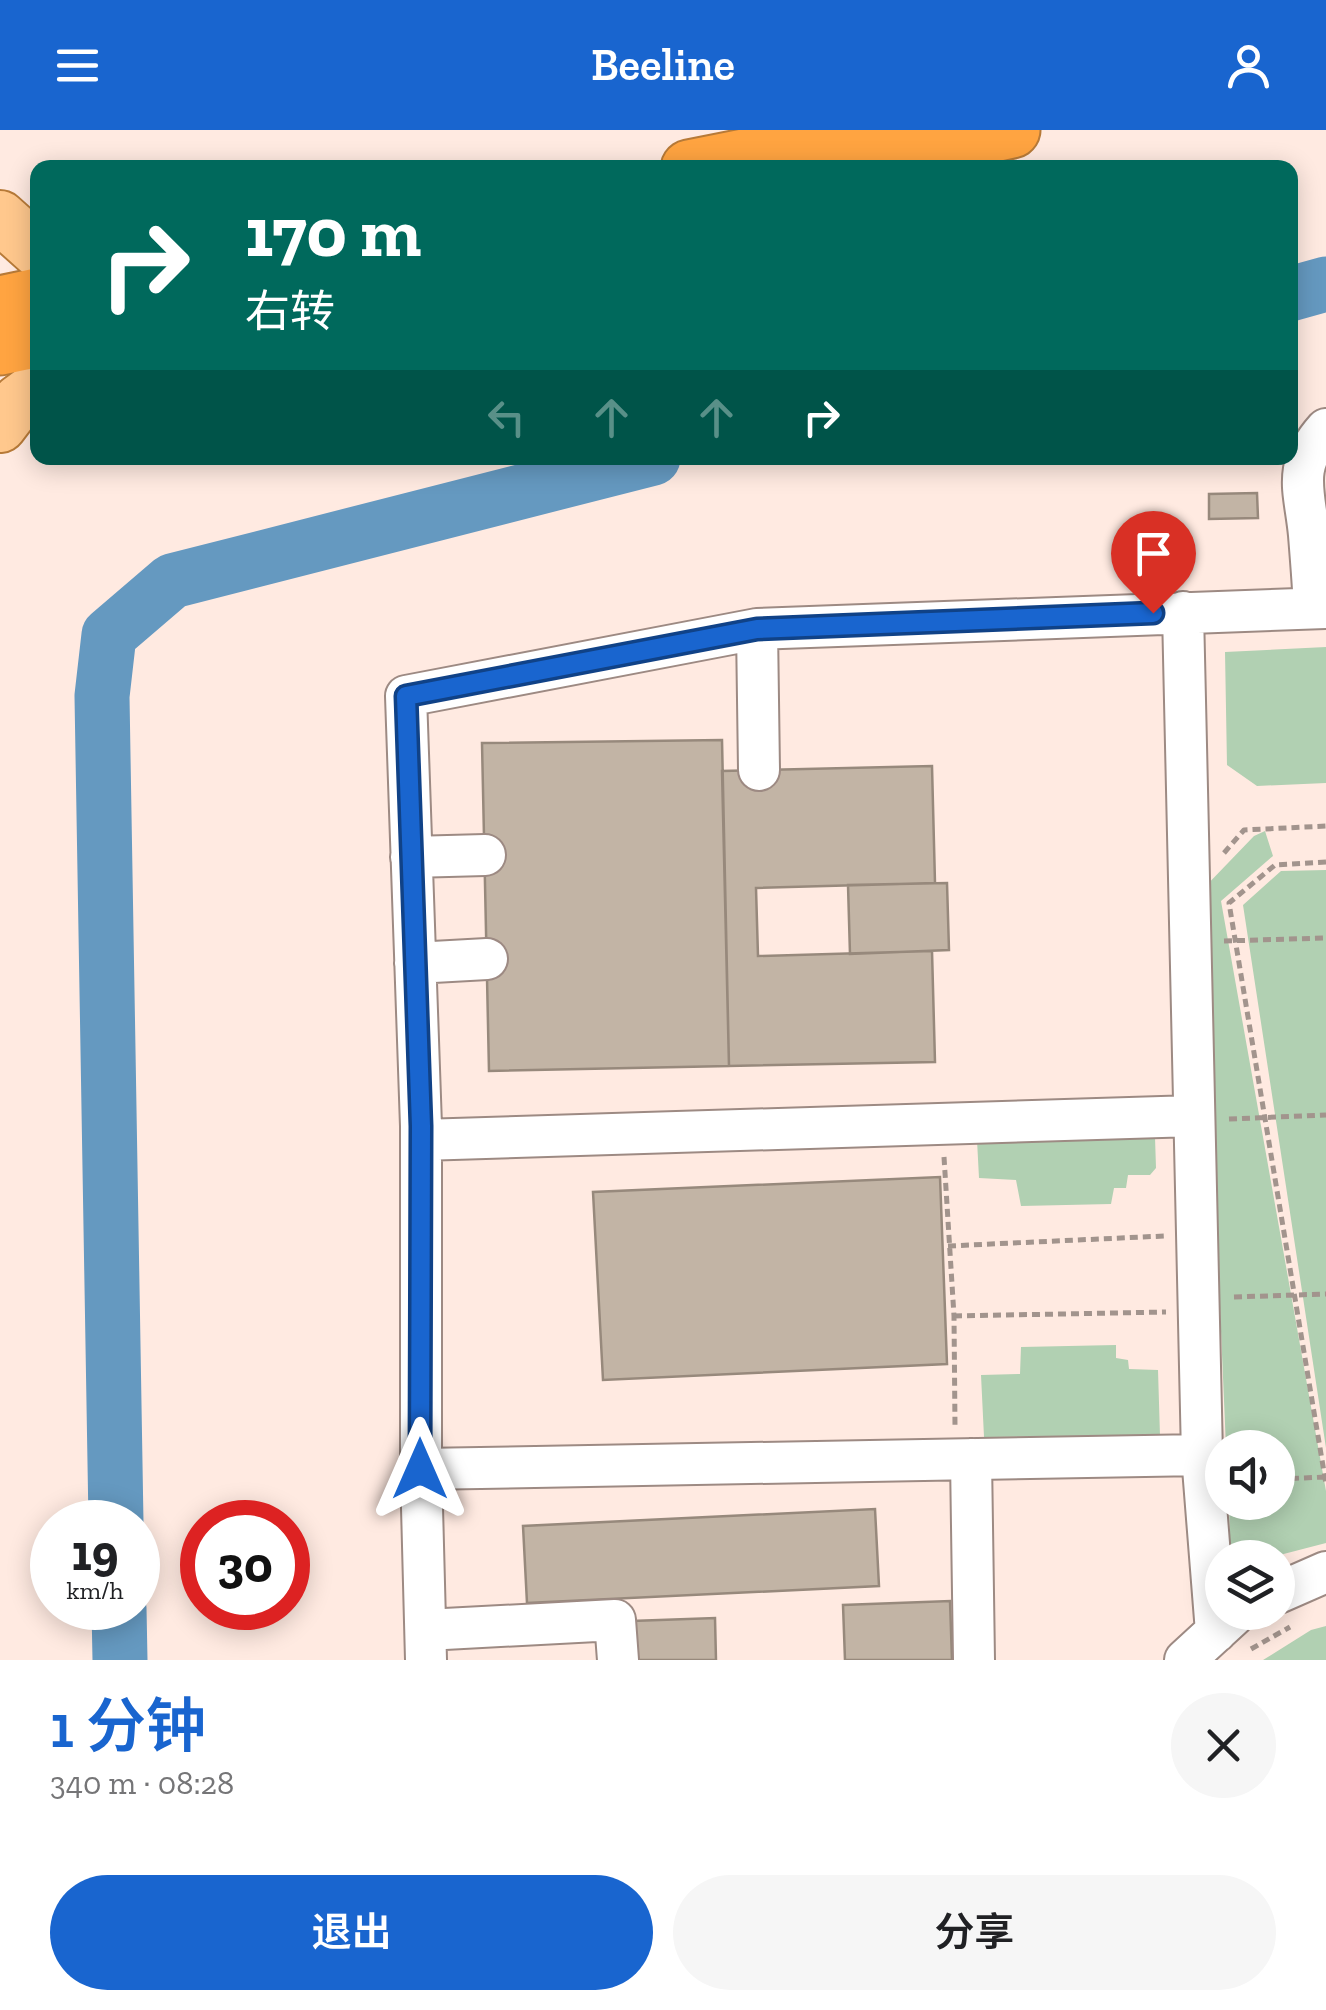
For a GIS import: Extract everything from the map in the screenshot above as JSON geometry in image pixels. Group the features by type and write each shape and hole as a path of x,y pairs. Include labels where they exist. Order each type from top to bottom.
{"highway":[{"path":"729,160 879,130"},
{"path":"876,160 1012,130"},
{"path":"0,304 30,298"},
{"path":"0,347 30,341"}],"main road":[{"path":"0,218 30,244"},
{"path":"0,426 30,393"}],"street":[{"path":"618,1660 616,1620 426,1645 420,1469 421,1140 406,696 757,629 1320,608 1301,491 1304,468 1316,440 1326,429"},
{"path":"1184,612 1191,942 1207,1118 1197,1235 1214,1304 1202,1455 1233,1632 1186,1660"},
{"path":"757,629 759,770"},
{"path":"411,857 485,855"},
{"path":"415,963 487,959"},
{"path":"421,1140 1207,1118"},
{"path":"420,1469 963,1451 1202,1455"},
{"path":"963,1451 974,1660"},
{"path":"1295,1601 1326,1572"}],"path":[{"path":"1295,1479 1326,1480 1229,903 1274,864 1326,862"},
{"path":"1191,942 1326,938"},
{"path":"1207,1118 1326,1116"},
{"path":"943,1124 963,1451"},
{"path":"948,1246 1197,1235"},
{"path":"954,1316 1214,1304 1326,1294"}],"green space":[{"path":"1326,647 1326,783 1257,786 1227,765 1225,652"},
{"path":"1265,831 1273,856 1221,901 1326,1491 1326,1543 1295,1551 1295,1540 1230,1540 1229,1520 1295,1520 1295,1430 1225,1430 1202,890 1254,836"},
{"path":"1326,870 1326,1448 1243,905 1281,871"},
{"path":"1155,1137 1156,1168 1150,1175 1128,1175 1126,1188 1114,1188 1111,1204 1021,1206 1016,1180 979,1178 977,1140"},
{"path":"1116,1345 1116,1358 1128,1360 1129,1369 1158,1370 1160,1436 984,1437 981,1375 1020,1374 1021,1347"},
{"path":"1326,1626 1326,1660 1263,1660 1311,1630"}],"building":[{"path":"1257,493 1258,518 1209,519 1209,494"},
{"path":"722,740 729,1066 489,1071 482,743"},
{"path":"932,766 935,883 756,888 758,956 932,951 935,1062 729,1066 722,771"},
{"path":"947,883 949,950 850,954 848,885"},
{"path":"940,1177 947,1364 603,1380 593,1192"},
{"path":"875,1509 879,1586 527,1603 523,1526"},
{"path":"950,1601 952,1660 845,1660 843,1605"},
{"path":"715,1618 716,1660 633,1660 632,1621"}],"waterway":[{"path":"1298,292 1326,284"},
{"path":"116,1500 102,696 109,635 172,581 626,465"},
{"path":"119,1630 120,1660"}],"route":[{"path":"420,1469 421,1126 406,696 757,629 1153,613"}]}
